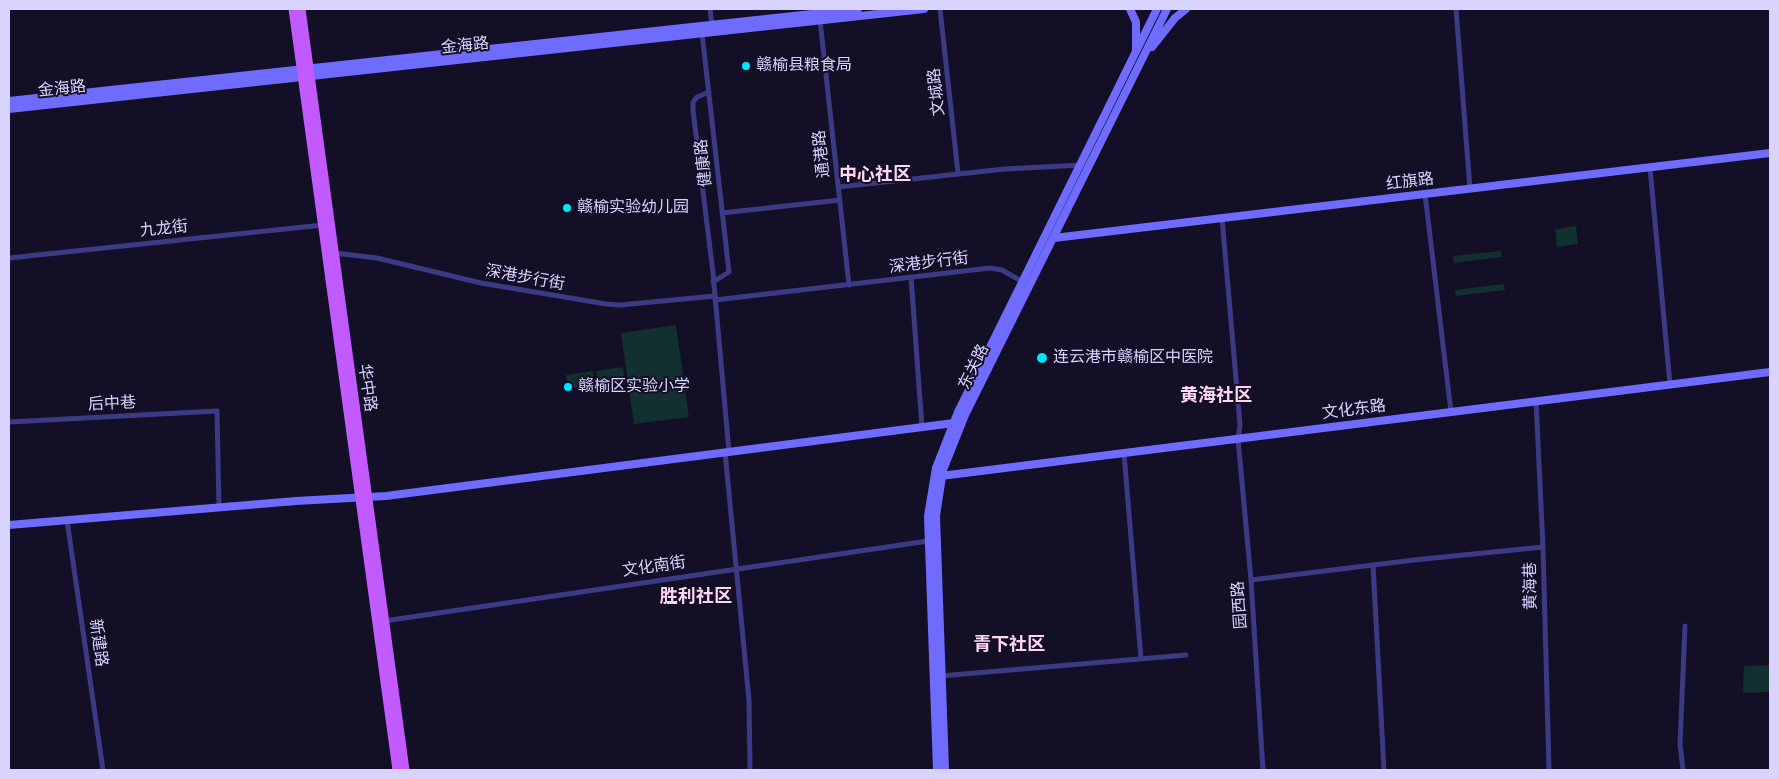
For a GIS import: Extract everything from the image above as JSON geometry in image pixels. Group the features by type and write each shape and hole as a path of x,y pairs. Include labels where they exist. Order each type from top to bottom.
{"main road":[{"name":"华中路","path":"293,9 306,73 334,253 397,770"},
{"name":"华中路","path":"301,9 323,226 405,770"},
{"name":"金海路","path":"9,109 712,25 808,11 858,9"},
{"name":"金海路","path":"9,101 306,73 924,9"},
{"path":"1130,9 1136,22 1139,58"},
{"name":"东关路","path":"944,770 936,516 942,476 965,415 1054,238 1139,58 1157,9"},
{"name":"东关路","path":"937,770 928,541 929,503 934,474 954,423 1023,282 1082,165 1167,9"},
{"path":"1139,58 1175,18 1186,9"},
{"name":"红旗路","path":"1054,238 1770,154"},
{"name":"文化东路","path":"942,476 1770,372"},
{"path":"9,525 363,497 954,423"}],"street":[{"path":"710,9 712,25"},
{"name":"文城路","path":"940,9 958,173"},
{"path":"1456,9 1470,189"},
{"name":"通港路","path":"820,20 849,284"},
{"name":"健康路","path":"702,33 729,272 714,282"},
{"path":"709,92 693,102 693,110 714,282 749,700 750,770"},
{"path":"838,188 958,173 1082,165"},
{"path":"1650,168 1670,384"},
{"path":"1425,194 1451,412"},
{"path":"722,213 840,200"},
{"name":"园西路","path":"1222,218 1240,425 1238,439 1251,580 1263,770"},
{"name":"九龙街","path":"9,258 323,226"},
{"name":"深港步行街","path":"334,253 377,258 480,283 620,305 715,298 996,268 1023,282"},
{"path":"911,277 922,427"},
{"name":"黄海巷","path":"1536,401 1543,547 1548,770"},
{"name":"后中巷","path":"9,422 217,411 219,507"},
{"path":"1124,453 1141,659"},
{"name":"新建路","path":"68,520 103,770"},
{"name":"文化南街","path":"384,621 928,541"},
{"path":"1251,580 1543,547"},
{"path":"1373,565 1384,770"},
{"path":"1683,770 1680,744 1685,626"},
{"path":"940,676 1186,655"}],"green space":[{"path":"1576,226 1578,244 1557,247 1555,229"},
{"path":"1501,251 1502,257 1454,263 1453,256"},
{"path":"1504,284 1505,290 1456,296 1455,290"},
{"path":"676,325 689,417 634,424 621,333"},
{"path":"623,367 625,381 598,385 596,371"},
{"path":"593,371 595,385 568,389 566,375"},
{"path":"1770,665 1770,692 1743,693 1744,666"}],"place":[{"name":"赣榆县粮食局","path":"746,66"},
{"name":"赣榆实验幼儿园","path":"567,208"},
{"name":"连云港市赣榆区中医院","path":"1042,358"},
{"name":"赣榆区实验小学","path":"568,387"}],"district":[{"name":"中心社区","path":"875,175"},
{"name":"黄海社区","path":"1216,396"},
{"name":"胜利社区","path":"696,597"},
{"name":"青下社区","path":"1009,645"}]}
